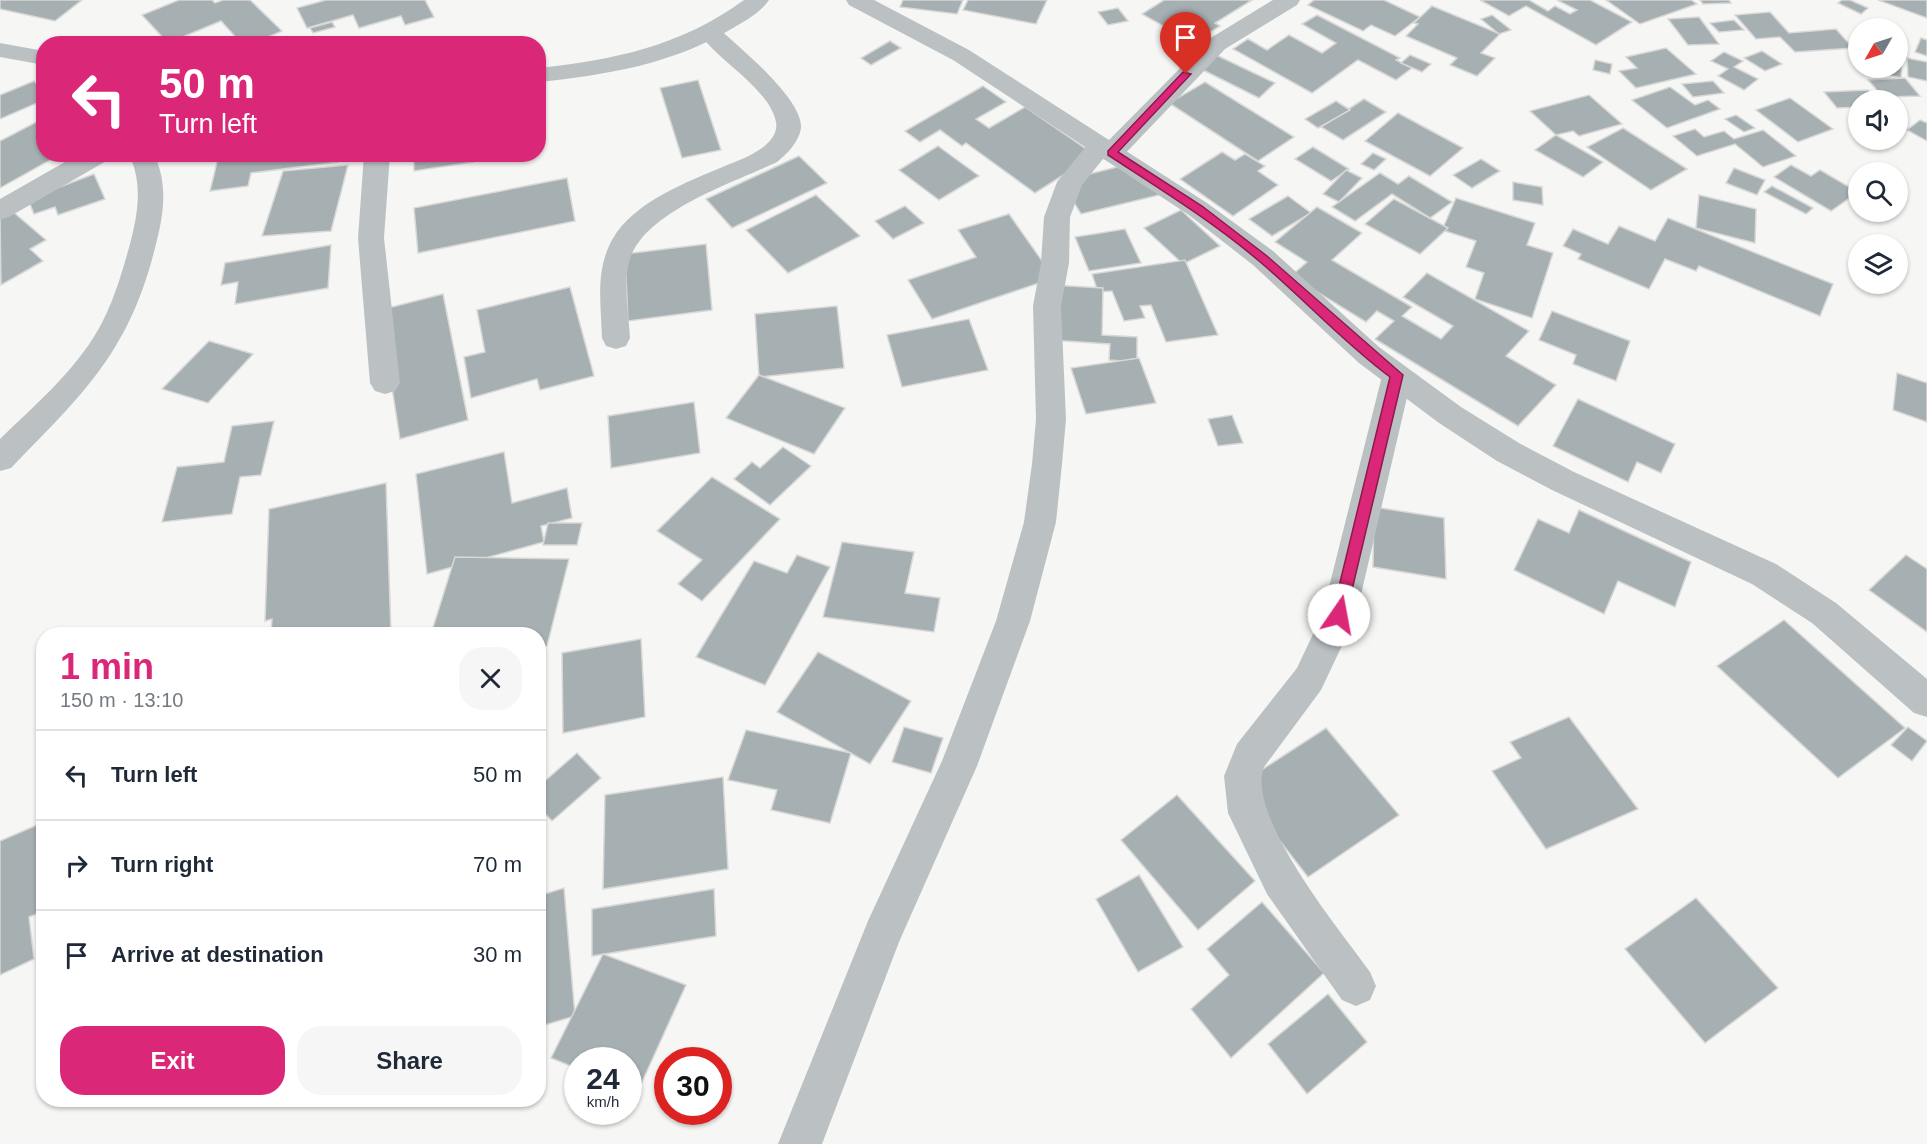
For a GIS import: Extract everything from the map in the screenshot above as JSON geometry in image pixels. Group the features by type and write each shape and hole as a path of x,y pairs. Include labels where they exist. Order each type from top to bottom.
{"street":[{"path":"546,74 597,69 670,51 710,33 758,0"},
{"path":"857,0 961,55 1198,209 1263,258 1369,355 1450,415 1508,452 1610,503 1764,574 1824,613 1927,701"},
{"path":"800,1144 882,935 959,766 1013,621 1040,522 1051,419 1047,306 1055,262 1057,217 1070,182 1217,44 1289,0"},
{"path":"616,338 615,261 624,240 642,221 688,194 768,156 784,140 788,131 788,120 780,106 737,57 710,33"},
{"path":"0,50 36,57"},
{"path":"0,211 85,162"},
{"path":"0,459 86,367 110,334 138,262 147,228 151,178 144,162"},
{"path":"376,162 371,238 385,383"},
{"path":"1356,986 1276,871 1247,813 1242,776 1250,756 1309,679 1339,615 1397,375"}],"building":[{"path":"0,0 82,0 55,21 0,9"},
{"path":"179,0 212,0 215,3 223,0 250,0 282,31 270,36 235,36 221,21 185,36 162,36 142,15"},
{"path":"326,0 425,0 434,17 405,25 401,16 359,28 353,15 307,28 297,8"},
{"path":"903,0 963,0 957,14 900,7"},
{"path":"968,0 1047,0 1036,24 963,10"},
{"path":"1164,0 1252,0 1215,23 1220,26 1193,43 1142,14"},
{"path":"1314,0 1384,0 1420,17 1395,36 1371,25 1363,31 1308,5"},
{"path":"1480,0 1529,0 1548,11 1555,6 1570,14 1577,10 1557,0 1590,0 1632,22 1596,45 1526,6 1509,16"},
{"path":"1606,0 1691,0 1697,4 1640,24"},
{"path":"1700,0 1729,0 1731,3 1703,4"},
{"path":"1842,0 1850,0 1868,8 1861,14 1838,3"},
{"path":"1878,0 1927,0 1927,18"},
{"path":"1432,6 1500,34 1481,53 1495,58 1477,76 1450,65 1457,58 1406,36 1418,24 1414,23"},
{"path":"1118,8 1128,21 1108,25 1098,12"},
{"path":"1770,12 1789,33 1836,29 1848,42 1848,48 1795,52 1780,37 1756,39 1735,15"},
{"path":"1317,15 1400,58 1396,60 1412,68 1396,80 1358,60 1312,93 1233,49 1248,39 1267,50 1289,35 1322,53 1336,43 1302,24"},
{"path":"1492,15 1511,30 1499,34 1481,19"},
{"path":"1699,17 1719,44 1688,45 1668,19"},
{"path":"1734,20 1744,30 1719,32 1710,23"},
{"path":"332,22 335,27 313,33 310,28"},
{"path":"1921,38 1927,40 1927,56 1915,52"},
{"path":"890,41 901,48 871,65 861,58"},
{"path":"1666,48 1696,74 1636,88 1619,71 1637,68 1626,57"},
{"path":"1762,51 1782,64 1765,71 1744,58"},
{"path":"1724,52 1743,61 1734,67 1758,79 1744,90 1718,76 1728,69 1711,61"},
{"path":"1214,54 1275,83 1259,98 1197,67"},
{"path":"1410,55 1431,64 1422,72 1401,63"},
{"path":"1908,58 1927,62 1927,81 1908,77"},
{"path":"1595,60 1612,64 1610,74 1593,70"},
{"path":"1905,78 1920,96 1908,96 1908,90 1877,90 1868,80"},
{"path":"698,80 721,150 682,158 660,88"},
{"path":"34,81 36,83 36,103 0,119 0,95"},
{"path":"1713,81 1724,93 1693,97 1682,84"},
{"path":"1205,82 1294,137 1258,161 1169,103"},
{"path":"983,86 1006,102 976,119 989,128 1025,107 1095,155 1035,193 966,143 962,146 940,130 920,142 905,131"},
{"path":"1670,87 1695,105 1708,100 1720,109 1667,128 1632,100"},
{"path":"1848,91 1848,107 1837,108 1824,92"},
{"path":"1589,95 1622,124 1579,136 1573,131 1556,135 1530,111"},
{"path":"1790,98 1833,129 1798,142 1756,110"},
{"path":"1364,99 1386,112 1343,140 1321,127"},
{"path":"1336,101 1350,110 1318,128 1305,119"},
{"path":"1398,113 1463,148 1430,176 1365,141"},
{"path":"1736,115 1755,128 1744,132 1725,119"},
{"path":"1920,120 1927,123 1927,141 1908,131"},
{"path":"36,122 36,162 47,162 0,188 0,141"},
{"path":"1623,128 1687,169 1651,190 1587,147"},
{"path":"1695,129 1704,137 1724,131 1734,139 1763,130 1796,156 1763,167 1735,144 1697,156 1673,136"},
{"path":"1556,135 1603,162 1583,177 1535,150"},
{"path":"938,146 979,176 939,200 899,170"},
{"path":"1313,147 1349,169 1331,181 1295,159"},
{"path":"1222,152 1235,160 1245,154 1265,166 1258,171 1278,185 1233,216 1180,179"},
{"path":"1373,153 1386,159 1374,170 1361,164"},
{"path":"799,156 827,183 732,228 706,199"},
{"path":"1481,159 1500,171 1472,188 1453,175"},
{"path":"217,162 338,162 251,173 248,186 210,191"},
{"path":"414,162 473,162 414,171"},
{"path":"1137,162 1159,195 1081,214 1061,181"},
{"path":"348,165 331,231 262,236 283,171"},
{"path":"1791,165 1811,176 1820,170 1848,186 1848,199 1831,211 1774,177"},
{"path":"1734,168 1765,180 1757,195 1726,183"},
{"path":"1346,170 1362,178 1339,202 1323,194"},
{"path":"1380,173 1398,184 1409,176 1452,202 1430,218 1392,194 1355,221 1332,207"},
{"path":"94,174 105,199 58,215 55,207 34,214 28,199"},
{"path":"567,178 575,221 418,253 414,208"},
{"path":"1513,182 1542,187 1543,205 1513,200"},
{"path":"1772,186 1813,208 1806,214 1764,192"},
{"path":"816,195 860,236 788,273 746,230"},
{"path":"1699,195 1756,209 1755,243 1696,228"},
{"path":"1288,196 1311,213 1272,236 1249,219"},
{"path":"1456,198 1535,223 1527,245 1553,253 1532,318 1475,299 1484,273 1466,267 1476,241 1442,230"},
{"path":"1394,199 1448,228 1420,254 1365,224"},
{"path":"905,206 924,223 893,239 875,221"},
{"path":"1317,207 1362,233 1332,260 1412,307 1402,316 1441,339 1453,326 1403,297 1427,273 1529,331 1506,356 1556,385 1518,426 1375,339 1394,321 1377,311 1366,322 1291,276 1307,262 1275,242"},
{"path":"1181,210 1220,246 1183,264 1144,228"},
{"path":"12,211 46,240 30,249 43,261 1,285 0,217"},
{"path":"1009,214 1054,278 932,319 908,280 976,257 958,230"},
{"path":"1668,218 1833,284 1820,316 1699,266 1696,271 1665,259 1649,289 1578,259 1581,254 1563,246 1573,229 1608,244 1619,226 1655,241"},
{"path":"1125,229 1141,263 1089,271 1075,237"},
{"path":"706,244 712,310 628,321 625,254"},
{"path":"331,245 328,288 235,304 238,282 221,285 225,263"},
{"path":"1185,260 1218,335 1166,342 1151,305 1140,306 1145,318 1124,321 1112,291 1098,292 1092,274"},
{"path":"1052,285 1103,288 1102,335 1137,337 1137,362 1109,360 1110,344 1050,340"},
{"path":"570,287 594,376 540,390 537,379 471,398 464,357 485,352 477,310"},
{"path":"443,294 468,420 400,439 380,310"},
{"path":"837,306 844,368 759,377 755,314"},
{"path":"1552,311 1630,341 1616,381 1573,364 1576,355 1539,340"},
{"path":"969,319 988,370 902,387 887,335"},
{"path":"209,341 253,354 208,403 162,389"},
{"path":"1139,358 1156,403 1086,414 1071,368"},
{"path":"1897,373 1927,383 1927,422 1893,410"},
{"path":"759,375 845,408 814,454 726,418"},
{"path":"1578,399 1675,444 1661,473 1637,462 1628,482 1553,446"},
{"path":"694,402 700,453 611,468 608,416"},
{"path":"1232,415 1243,443 1218,446 1208,419"},
{"path":"274,421 261,475 240,477 232,514 162,522 177,467 224,462 232,426"},
{"path":"783,447 811,466 770,505 734,479 752,462 760,468"},
{"path":"504,452 512,503 567,488 572,518 541,526 544,542 427,574 416,474"},
{"path":"712,477 780,519 702,601 678,584 702,560 657,531"},
{"path":"386,483 391,627 271,627 272,619 265,621 269,509"},
{"path":"1374,507 1444,518 1446,579 1373,567"},
{"path":"1579,510 1691,562 1675,607 1618,581 1604,614 1514,570 1538,519 1569,533"},
{"path":"548,523 582,523 577,545 543,545"},
{"path":"842,542 914,552 905,593 940,598 934,632 823,617"},
{"path":"797,555 830,567 765,685 696,657 754,561 787,573"},
{"path":"1906,555 1927,569 1927,632 1869,590"},
{"path":"455,557 569,559 547,646 546,627 433,627"},
{"path":"1784,620 1905,728 1838,778 1717,666"},
{"path":"641,639 645,717 563,733 562,653"},
{"path":"818,652 911,701 870,764 777,712"},
{"path":"1569,717 1638,809 1546,849 1492,771 1521,758 1510,742"},
{"path":"904,727 943,738 931,773 892,762"},
{"path":"1908,727 1927,741 1912,761 1891,745"},
{"path":"1326,728 1399,815 1308,877 1237,786"},
{"path":"746,730 851,753 830,823 771,810 777,790 728,780"},
{"path":"577,753 601,778 552,821 546,815 546,780"},
{"path":"723,777 728,869 603,889 605,795"},
{"path":"1177,795 1255,881 1198,930 1121,840"},
{"path":"36,825 36,914 29,917 34,959 0,975 0,841"},
{"path":"1139,875 1183,947 1138,972 1096,899"},
{"path":"564,888 575,1016 546,1025 546,894"},
{"path":"714,889 716,936 592,956 592,909"},
{"path":"1696,898 1778,988 1705,1043 1625,949"},
{"path":"1262,902 1324,973 1231,1058 1191,1009 1229,975 1207,949"},
{"path":"603,954 686,985 658,1047 654,1047 654,1056 642,1082 642,1047 564,1047 564,1063 551,1058"},
{"path":"1328,994 1367,1042 1307,1094 1268,1044"}],"route":[{"path":"1186,74 1112,153 1198,209 1263,258 1369,355 1397,375 1348,570 1339,615"}]}
